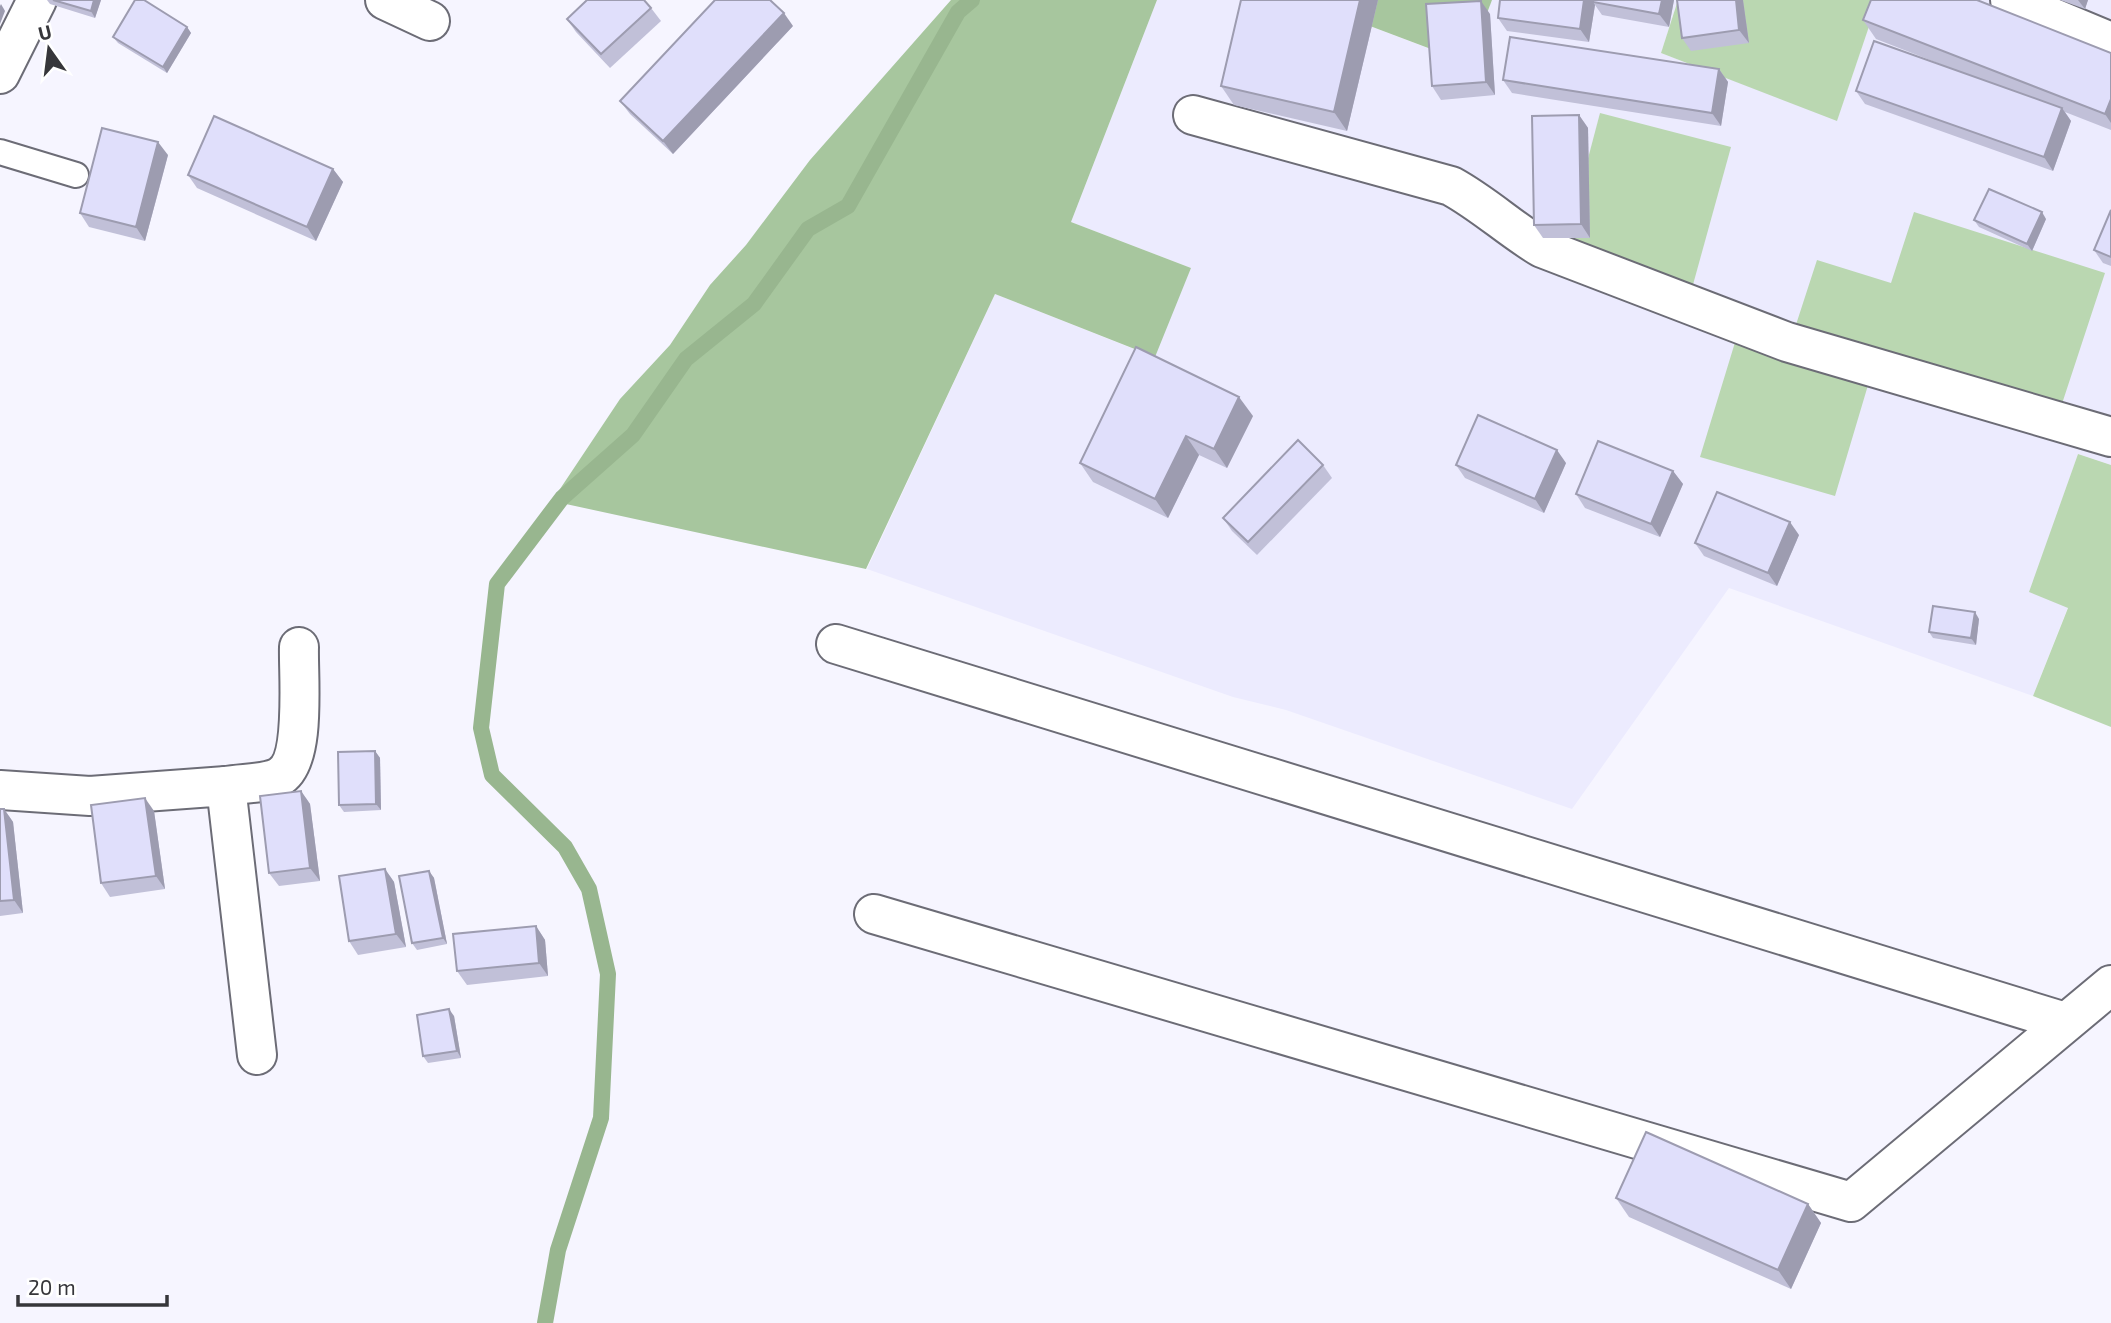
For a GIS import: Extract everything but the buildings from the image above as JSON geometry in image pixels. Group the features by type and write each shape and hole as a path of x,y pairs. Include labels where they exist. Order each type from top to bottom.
{"street":[{"path":"0,74 37,0"},
{"path":"385,0 430,22"},
{"path":"2010,0 2111,42"},
{"path":"1193,115 1451,186 1479,201 1521,235 1542,248 1774,337 2111,437"},
{"path":"836,644 2065,1023"},
{"path":"0,790 90,796 226,786 279,777 292,765 297,749 299,647"},
{"path":"226,786 257,1055"},
{"path":"874,915 1851,1202 2111,985"}],"lane":[{"path":"0,152 76,175"}],"shaded area":[{"path":"1157,0 1301,0 1467,63 1492,0 1678,0 1661,53 1837,120 1878,0 2111,0 2111,465 2078,454 2030,592 2068,607 2033,696 1729,588 1572,809 1286,710 1233,697 867,569 995,294 1154,357 1191,268 1071,222"}],"green space":[{"path":"951,0 1157,0 1071,222 1191,268 1155,357 995,294 866,569 552,501 620,399 670,345 710,285 746,245 810,160"},
{"path":"1301,0 1492,0 1468,63"},
{"path":"1678,0 1878,0 1837,121 1661,53"},
{"path":"1600,113 1731,147 1686,310 1557,276"},
{"path":"1914,212 2105,273 2055,425 1874,365 1835,496 1700,457 1740,326 1791,340 1817,260 1891,283"},
{"path":"2078,454 2111,465 2111,727 2033,696 2068,608 2029,592"}],"waterway":[{"path":"545,1323 558,1250 601,1118 608,974 589,889 565,847 492,775 481,728 497,584 562,498 633,435 686,359 754,304 808,229 848,206 958,12 972,0"}]}
